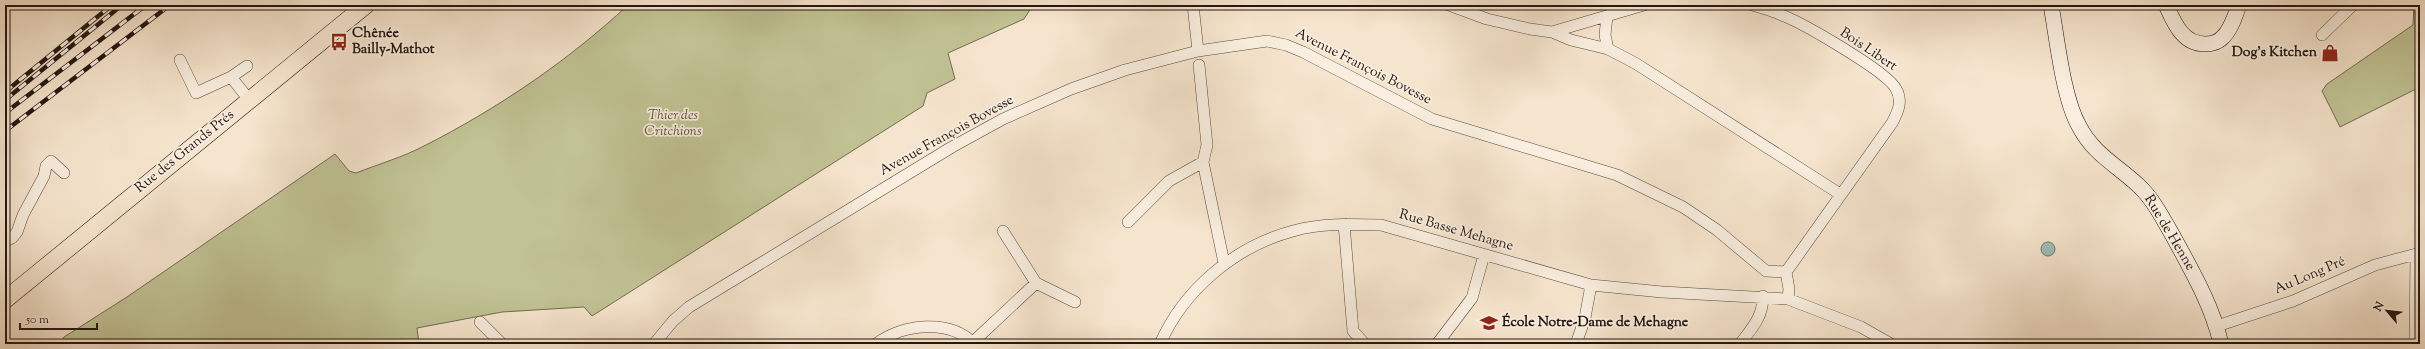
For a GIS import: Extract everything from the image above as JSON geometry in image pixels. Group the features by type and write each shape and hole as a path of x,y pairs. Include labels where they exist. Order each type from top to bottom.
{"main road":[{"name":"Rue des Grands Prés","path":"5,300 366,5"}],"street":[{"path":"1193,5 1198,50"},
{"path":"1449,5 1487,19 1530,29 1552,32 1571,40 1608,49 1636,63 1840,194"},
{"path":"1552,32 1644,5"},
{"name":"Bois Libert","path":"1752,5 1766,9 1802,24 1881,73 1896,88 1900,107 1892,123 1840,194 1786,272"},
{"name":"Rue de Henne","path":"2050,5 2069,99 2078,126 2091,145 2106,160 2139,186 2153,204 2197,279 2217,326 2221,344"},
{"path":"2166,5 2184,37 2198,44 2212,44 2222,39 2228,30 2239,5"},
{"path":"2322,35 2353,5"},
{"path":"1608,16 1605,36 1608,49"},
{"name":"Avenue François Bovesse","path":"654,344 672,321 689,307 952,147 997,123 1071,89 1118,72 1198,50 1267,41 1286,45 1432,119 1617,175 1683,207 1717,230 1766,271 1786,272"},
{"path":"180,60 196,93 231,77 247,66"},
{"path":"1199,65 1206,145 1203,162 1224,263"},
{"path":"231,77 250,101"},
{"path":"5,241 12,238 17,232 44,176 46,166 51,161 64,173"},
{"path":"1128,222 1169,181 1203,162"},
{"path":"1344,224 1353,331 1365,344"},
{"name":"Rue Basse Mehagne","path":"1160,344 1194,292 1224,263 1260,243 1293,230 1344,224 1381,225 1591,286 1662,292 1763,296 1788,299 1861,326 1891,344"},
{"path":"1002,232 1036,283 1075,302"},
{"name":"Au Long Pré","path":"2217,326 2293,301 2375,265 2418,254 2415,344"},
{"path":"1437,344 1472,298 1484,255"},
{"path":"1786,272 1789,289 1788,299"},
{"path":"876,344 908,330 926,327 944,328 974,343 1036,283"},
{"path":"1576,344 1585,318 1591,286"},
{"path":"1740,344 1758,320 1763,308 1763,296"},
{"path":"480,322 502,344"}],"green space":[{"name":"Thier des Critchions","path":"628,5 1033,5 1024,19 948,53 955,79 927,93 923,106 592,316 584,307 502,312 417,328 419,344 59,344 64,337 127,297 335,154 349,171 356,173 424,146 451,132 531,83 605,26"},
{"path":"2414,5 2420,5 2420,87 2340,127 2322,91 2327,84 2413,25"}],"water":[{"path":"2048,242 2053,244 2055,249 2053,254 2048,256 2043,254 2041,249 2043,244"}],"railway":[{"path":"5,92 112,5"},
{"path":"5,100 122,5"},
{"path":"5,113 146,5"},
{"path":"5,131 170,5"}],"place":[{"name":"Chênée Bailly-Mathot","path":"339,42"},
{"name":"Dog's Kitchen","path":"2330,53"},
{"name":"École Notre-Dame de Mehagne","path":"1489,323"}]}
